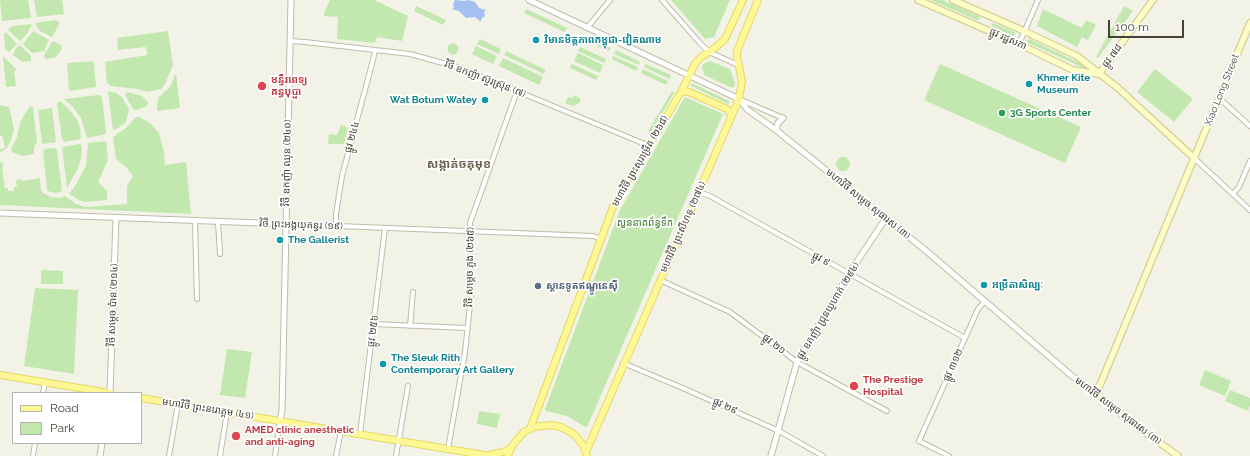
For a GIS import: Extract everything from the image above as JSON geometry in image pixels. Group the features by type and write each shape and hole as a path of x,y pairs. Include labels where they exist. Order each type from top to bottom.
{"main road":[{"name":"មហាវិថី ព្រះសុរាម្រឹត (២៦៨)","path":"530,429 613,207 698,61 716,48 725,39 743,0"},
{"name":"មហាវិថី ព្រះសីហនុ (២៧៤)","path":"588,454 623,364 739,99 742,82 736,56 758,0"},
{"name":"ផ្លូវ រដ្ឋសភា","path":"918,0 1019,44 1073,70 1099,74"},
{"name":"ផ្លូវ រដ្ឋសភា","path":"953,0 1077,56 1118,88 1194,158"},
{"name":"ផ្លូវ ៧៨","path":"1099,74 1154,0"},
{"name":"Xiao Long Street","path":"1094,392 1100,385 1250,23"},
{"path":"680,94 683,91 689,92 727,109 731,118"},
{"path":"0,375 104,392"},
{"name":"មហាវិថី សម្តេច សុធារស (៣)","path":"1094,392 1134,424 1178,456"},
{"name":"មហាវិថី ព្រះនរោត្តម (៤១)","path":"142,398 489,456 511,448"},
{"path":"508,456 511,448 519,437 530,429 551,425 561,427 574,434 588,454"}],"street":[{"name":"វិថី ឧកញ៉ា ឈុន (២៤០)","path":"280,421 282,411 291,0"},
{"name":"មហាវិថី សម្តេច សុធារស (៣)","path":"528,0 739,99 748,110 776,130 886,218 1072,376 1094,392"},
{"path":"587,28 610,0"},
{"path":"662,0 709,52 738,65"},
{"path":"1019,44 1038,0"},
{"name":"វិថី ឧកញ៉ា ស៊ួរស៊្រុន (៧)","path":"290,41 410,54 461,68 648,146"},
{"name":"ផ្លូវ ២៤៤","path":"336,226 336,214 342,176 375,50"},
{"name":"វិថី សម្តេច ភួង (២៦៥)","path":"448,449 465,352 471,296 470,223 517,91"},
{"path":"1219,98 1250,126"},
{"path":"739,99 783,118 778,123 776,130"},
{"path":"1194,158 1250,210"},
{"path":"1233,194 1239,187 1250,161"},
{"name":"ផ្លូវ ៩","path":"699,192 710,196 848,275 965,338"},
{"name":"វិថី ព្រះអង្គយុគន្ធរ (១៩)","path":"0,213 592,236 601,239"},
{"name":"វិថី សម្តេច ប៉ាន (២១៤)","path":"110,392 116,218"},
{"name":"ផ្លូវ ឧកញ៉ា ជ្រុនយូហាក់ (២៩៤)","path":"771,456 797,362 848,275 886,218"},
{"path":"195,221 197,299"},
{"path":"218,222 220,254"},
{"name":"ផ្លូវ ២៥៦","path":"360,434 385,228"},
{"name":"ផ្លូវ ២១","path":"660,280 730,312 797,362 887,411"},
{"path":"410,326 413,292"},
{"name":"ផ្លូវ ៣១២","path":"949,456 919,441 978,309 985,301"},
{"path":"374,324 467,328"},
{"name":"ផ្លូវ ២៩","path":"623,364 685,389 779,431 823,456"},
{"path":"43,392 45,382"},
{"path":"396,456 408,386"},
{"path":"169,456 178,404"},
{"path":"220,456 227,412"},
{"path":"275,456 280,421"},
{"path":"336,456 340,431"},
{"path":"33,456 35,444"},
{"path":"100,456 102,444"}],"green space":[{"path":"0,0 28,0 31,18 2,21"},
{"path":"34,0 62,0 64,14 37,17"},
{"path":"330,0 374,0 408,16 402,41 377,37 375,43 337,39 338,17 324,16"},
{"path":"671,0 730,0 714,37 705,39"},
{"path":"930,0 942,0 979,16 981,19 977,20"},
{"path":"416,6 446,20 443,25 414,11"},
{"path":"1124,6 1133,11 1098,58 1096,57"},
{"path":"526,9 567,28 564,32 524,13"},
{"path":"1043,9 1082,28 1086,20 1096,25 1088,40 1082,37 1077,47 1037,26"},
{"path":"56,20 60,23 52,37 40,31 36,26 36,23"},
{"path":"993,23 1014,32 1016,35 1012,36 993,27 991,25"},
{"path":"32,24 27,34 20,41 8,30 12,26"},
{"path":"33,31 49,40 44,51 32,53 23,44"},
{"path":"168,31 173,65 165,84 161,89 147,92 138,89 111,86 107,83 105,62 147,55 146,47 118,50 117,38"},
{"path":"6,32 17,44 9,52 5,49 4,34"},
{"path":"586,36 611,48 609,51 584,40"},
{"path":"480,39 501,49 499,54 477,44"},
{"path":"1030,39 1084,65 1084,68 1028,43 1027,40"},
{"path":"53,41 61,45 62,49 55,58 45,59 44,55"},
{"path":"453,43 457,45 459,49 457,53 453,55 449,53 447,49 449,45"},
{"path":"20,45 31,56 31,61 22,62 13,55 16,48"},
{"path":"476,46 497,56 493,64 472,54"},
{"path":"580,47 606,59 604,63 578,51"},
{"path":"616,50 640,62 639,65 614,54"},
{"path":"506,51 546,70 544,74 504,55"},
{"path":"578,53 603,65 600,73 574,61"},
{"path":"3,56 17,70 14,71 16,86 6,87"},
{"path":"613,56 638,67 636,71 612,59"},
{"path":"503,58 543,77 539,85 499,66"},
{"path":"92,61 94,64 96,87 69,91 67,63"},
{"path":"710,61 730,69 735,83 734,87 732,88 704,75 702,67 703,64"},
{"path":"572,64 598,76 596,80 570,68"},
{"path":"646,64 671,75 669,79 644,67"},
{"name":"3G Sports Center","path":"940,64 1081,127 1065,163 924,100"},
{"path":"643,69 668,81 666,85 641,73"},
{"path":"1155,69 1193,99 1174,122 1137,92"},
{"path":"176,73 180,108 158,111 157,104 159,97 170,87"},
{"path":"692,83 729,101 729,103 728,104 691,86"},
{"path":"108,91 116,93 122,97 129,109 126,122 113,130"},
{"path":"672,91 674,93 651,132 648,131"},
{"path":"127,92 142,96 148,102 147,106 135,110 133,109 125,95"},
{"path":"99,95 102,97 106,134 87,138 81,118 72,106 64,99"},
{"path":"574,95 581,99 579,103 573,106 565,103 568,97 572,98"},
{"name":"សួននាគព័ន្ធទឹក","path":"685,97 723,114 588,425 585,427 567,416 546,411 545,409 620,210"},
{"path":"60,101 76,118 80,127 81,139 64,142 62,139 57,104"},
{"path":"0,105 9,107 14,129 7,148 0,153 0,149 5,148 2,135 0,136"},
{"path":"30,106 33,107 37,143 34,146 34,154 22,156 12,152 11,149 17,137 23,117"},
{"path":"52,108 56,142 42,144 38,110"},
{"path":"136,117 150,123 159,133 164,152 165,165 186,162 191,214 0,205 0,162 3,163 2,167 5,189 8,188 8,191 14,191 14,187 17,187 16,180 22,179 22,181 40,178 43,193 51,197 59,198 65,196 76,204 86,207 127,204 127,186 133,176 126,167 116,159 113,137 126,128"},
{"path":"341,125 348,128 344,144 328,144 329,134 337,135"},
{"path":"106,141 108,160 98,182 107,191 107,200 85,202 79,200 69,194 77,183 86,165 88,143"},
{"path":"80,144 82,146 81,159 67,188 62,147"},
{"path":"55,148 57,150 62,191 56,193 47,190 43,151 45,149"},
{"path":"840,157 846,157 850,161 850,167 846,171 840,171 836,167 836,161"},
{"path":"41,270 63,271 63,284 41,284"},
{"path":"35,288 78,290 74,374 24,366"},
{"path":"227,349 252,352 245,398 220,395"},
{"path":"1205,370 1231,381 1225,396 1199,385"},
{"path":"1230,390 1250,398 1248,411 1225,401"},
{"path":"479,411 500,414 497,428 477,424"}],"water":[{"path":"455,0 468,0 475,2 479,8 486,10 484,12 485,16 481,19 481,22 475,17 466,18 459,11 452,9 454,7 453,4"}],"place":[{"name":"វិមានមិត្តភាពកម្ពុជា-វៀតណាម","path":"536,40"},
{"name":"Khmer Kite Museum","path":"1029,84"},
{"name":"មន្ទីរពេទ្យ គន្ធបុប្ផា","path":"262,86"},
{"name":"Wat Botum Watey","path":"485,100"},
{"name":"3G Sports Center","path":"1002,113"},
{"name":"The Gallerist","path":"280,240"},
{"name":"អម្រីតាសិល្បៈ","path":"984,285"},
{"name":"ស្ថានទូតឥណ្ឌូនេស៊ី","path":"538,286"},
{"name":"The Sleuk Rith Contemporary Art Gallery","path":"383,364"},
{"name":"The Prestige Hospital","path":"854,386"},
{"name":"AMED clinic anesthetic and anti-aging","path":"236,436"}],"district":[{"name":"សង្កាត់ចតុមុខ","path":"459,164"}]}
